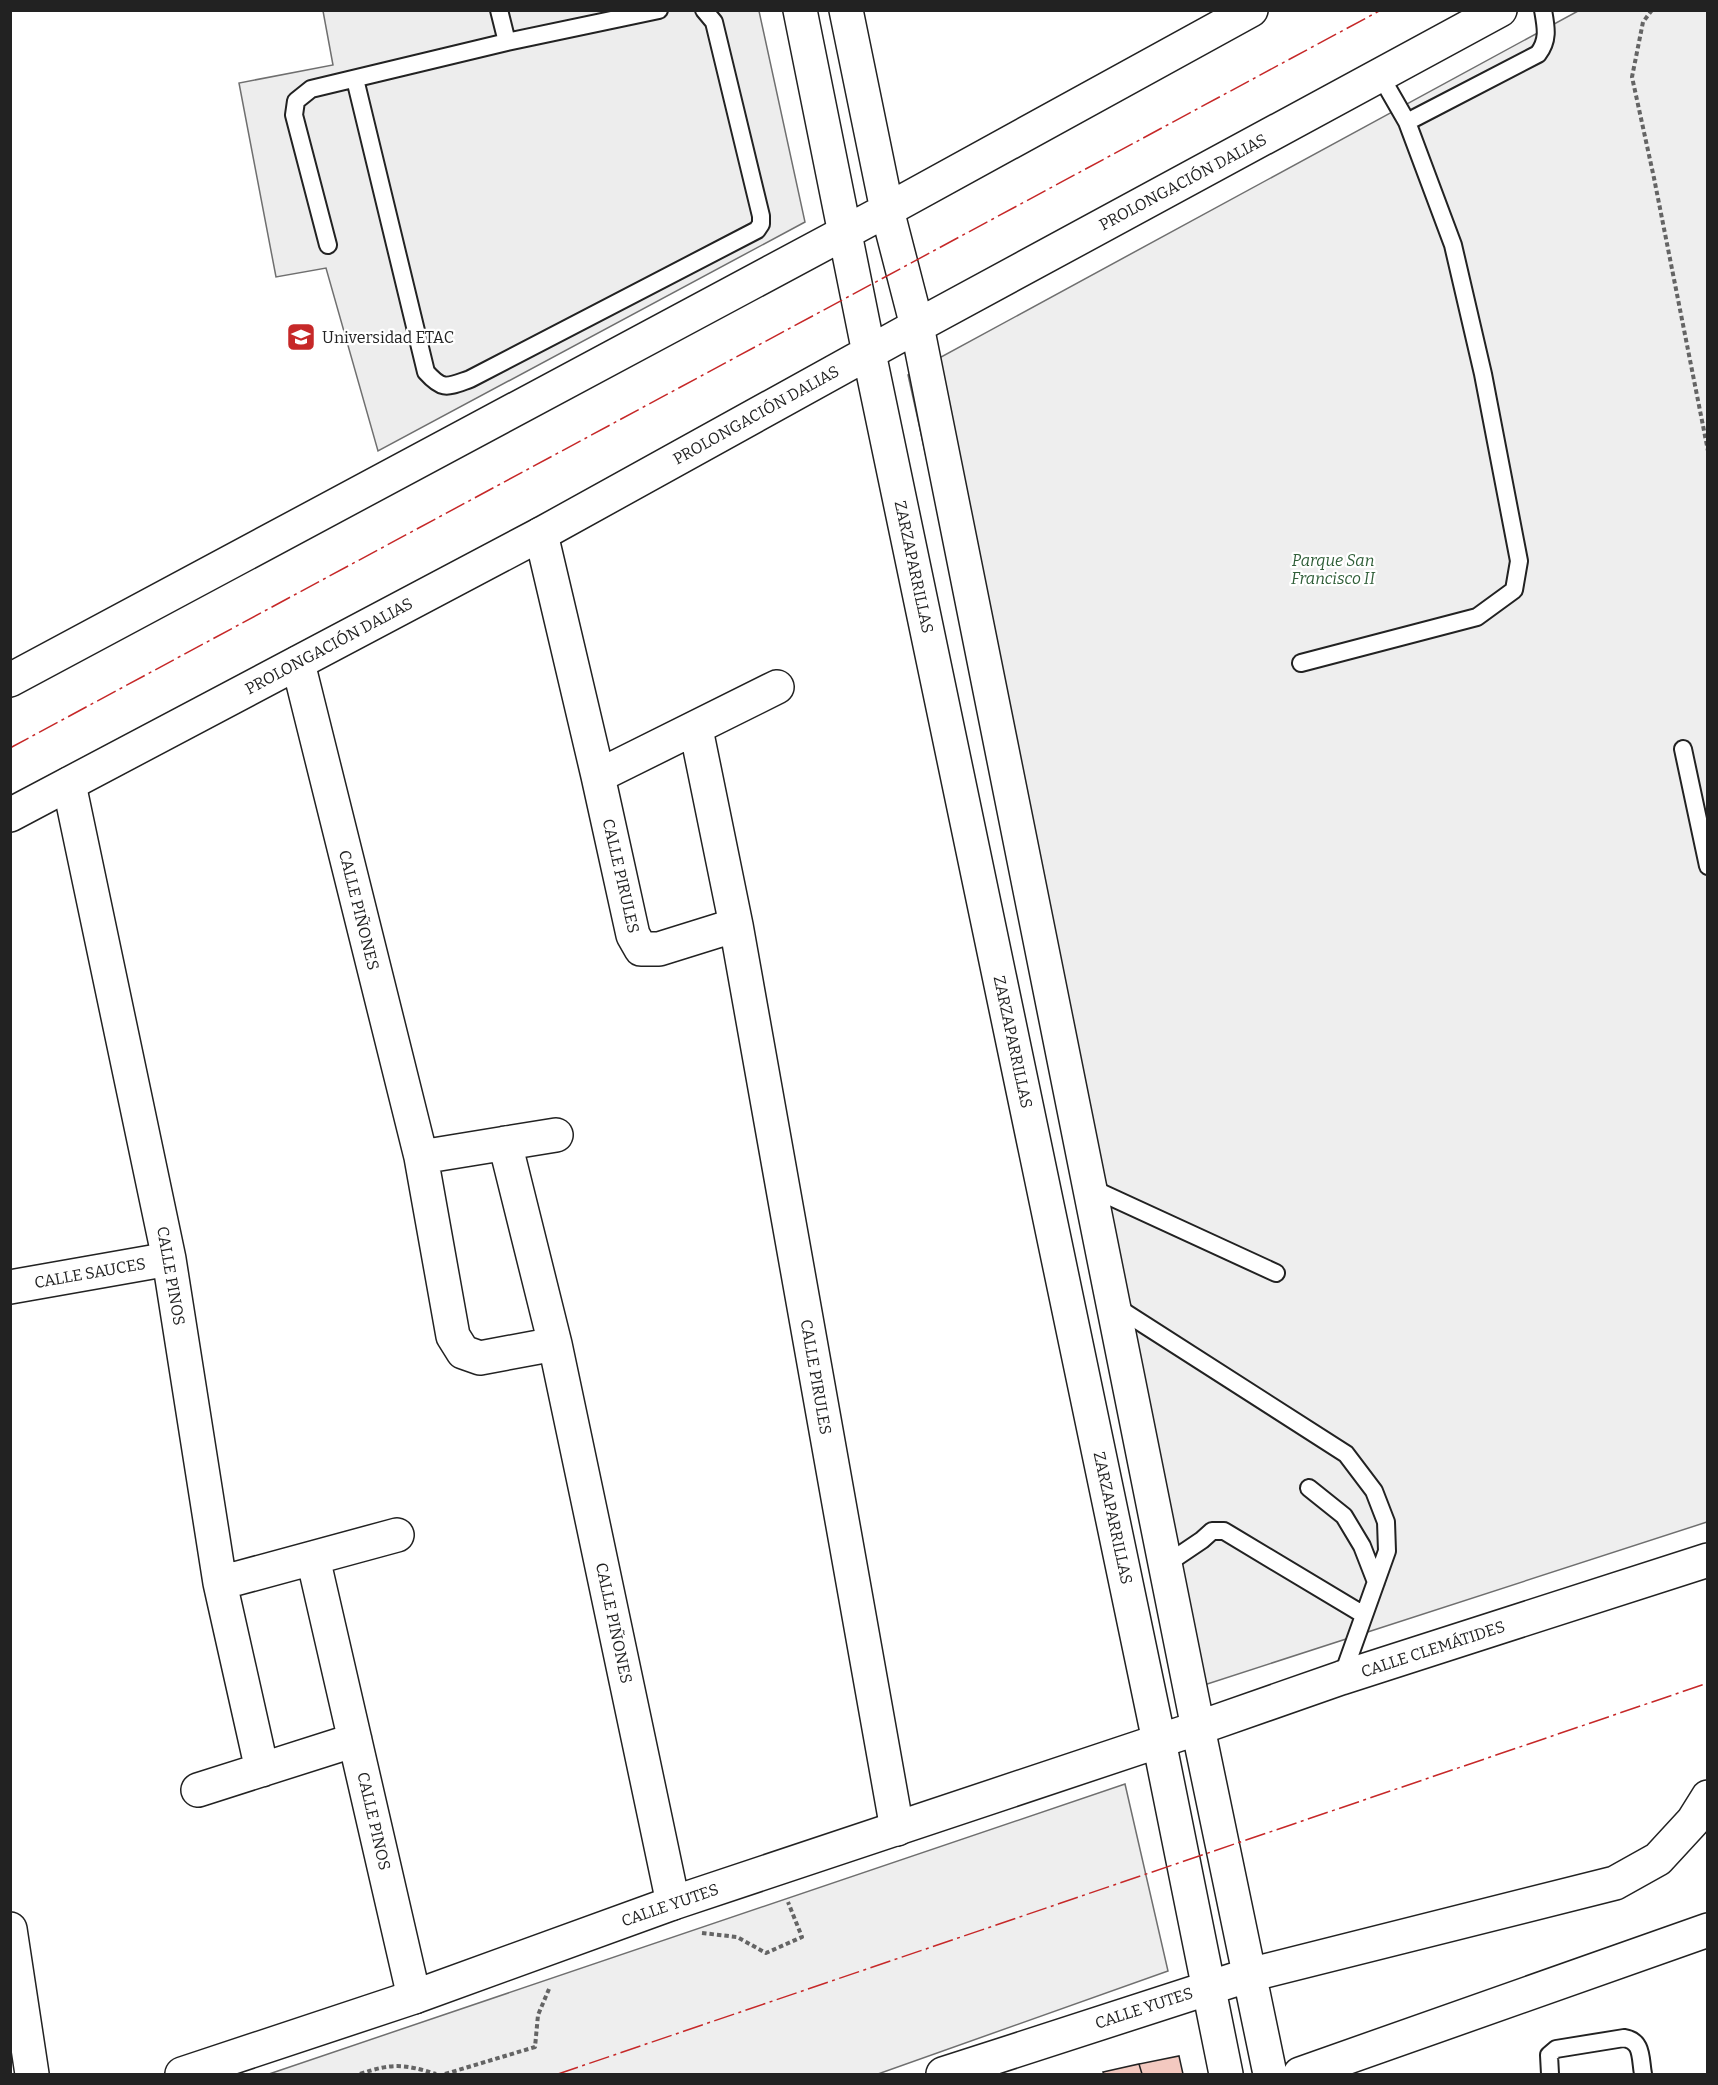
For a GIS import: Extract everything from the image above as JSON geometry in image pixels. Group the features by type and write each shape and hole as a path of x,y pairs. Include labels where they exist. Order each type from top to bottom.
{"street":[{"name":"ZARZAPARRILLAS","path":"800,10 869,353 1160,1741 1226,2074"},
{"path":"846,10 887,210 917,326 1165,1565 1270,2074"},
{"path":"10,680 887,210 1251,10"},
{"name":"PROLONGACIÓN DALIAS","path":"10,815 542,534 917,326 1500,10"},
{"name":"CALLE PIRULES","path":"542,534 633,935 641,949 659,949 736,925"},
{"name":"CALLE PIÑONES","path":"298,663 421,1157 453,1336 463,1352 480,1358 555,1344"},
{"path":"598,776 777,687"},
{"name":"CALLE PIRULES","path":"696,729 736,925 897,1829"},
{"name":"CALLE PINOS","path":"69,784 169,1259 219,1583 262,1770"},
{"path":"421,1157 556,1135"},
{"name":"CALLE PIÑONES","path":"505,1143 555,1344 673,1903"},
{"name":"CALLE SAUCES","path":"10,1287 169,1259"},
{"path":"219,1583 397,1535"},
{"name":"CALLE PINOS","path":"313,1558 414,1997"},
{"name":"CALLE CLEMÁTIDES","path":"1160,1741 1341,1678 1707,1560"},
{"path":"198,1790 355,1740"},
{"name":"CALLE YUTES","path":"182,2074 414,1997 673,1903 1160,1741"},
{"path":"1208,1986 1615,1883 1658,1859 1694,1821 1707,1797"},
{"path":"10,1929 32,2074"},
{"path":"1300,2074 1707,1930"},
{"name":"CALLE YUTES","path":"947,2074 1208,1986"}],"lane":[{"path":"499,10 507,42"},
{"path":"328,244 294,115 296,101 311,89 507,42 659,10"},
{"path":"355,79 426,372 437,384 448,386 470,379 757,230 761,225 759,204 714,22 704,10"},
{"path":"1407,122 1538,54 1545,45 1547,33 1543,10"},
{"path":"1300,663 1477,617 1514,590 1519,561 1483,374 1453,245 1407,122 1380,75"},
{"path":"1683,748 1707,866"},
{"path":"1089,1187 1276,1274"},
{"path":"1114,1306 1347,1454 1374,1491 1386,1522 1387,1551 1341,1678"},
{"path":"1309,1488 1344,1516 1362,1546 1376,1582"},
{"path":"1165,1565 1212,1531 1224,1531 1364,1615"},
{"path":"1550,2074 1550,2055 1556,2049 1624,2038 1633,2040 1639,2046 1643,2074"}],"path":[{"path":"1652,10 1643,22 1632,77 1707,451"},
{"path":"700,1932 737,1937 766,1953 802,1937 774,1869"},
{"path":"445,2074 535,2047 538,2014 547,1989 558,1985"},
{"path":"360,2074 383,2066 409,2066 436,2074"}],"green space":[{"name":"Parque San Francisco II","path":"1578,11 1707,11 1707,1522 1198,1687 908,375"},
{"path":"1125,1784 1168,1971 878,2074 269,2074"}],"shaded area":[{"path":"323,11 759,11 805,222 378,451 326,268 276,277 239,83 333,65"}],"building":[{"path":"1179,2056 1183,2074 1142,2074 1139,2064"},
{"path":"1139,2064 1142,2074 1104,2074 1103,2072"}],"power":[{"path":"10,748 1381,10"},
{"path":"558,2074 1708,1683"}],"place":[{"name":"Universidad ETAC","path":"301,337"}]}
